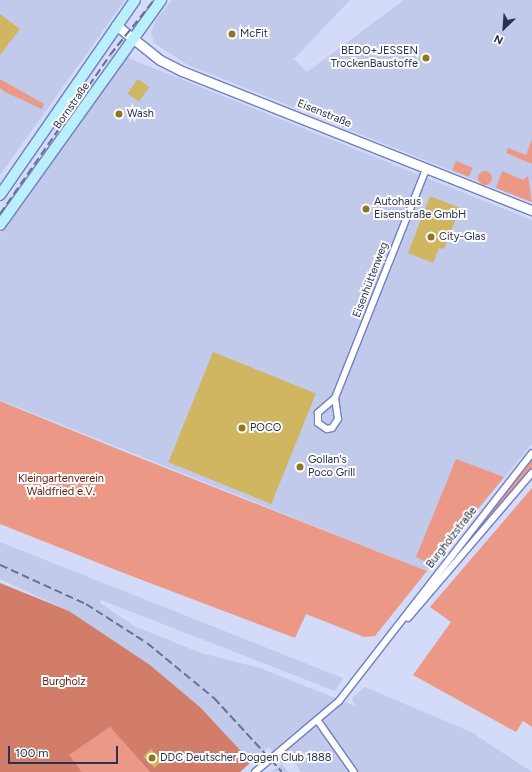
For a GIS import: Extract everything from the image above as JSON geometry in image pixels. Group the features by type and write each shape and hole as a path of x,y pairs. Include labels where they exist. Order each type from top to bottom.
{"main road":[{"name":"Bornstraße","path":"0,195 116,25 135,0"},
{"name":"Bornstraße","path":"0,225 161,0"}],"street":[{"name":"Eisenstraße","path":"116,25 133,39 182,71 532,210"},
{"name":"Eisenhüttenweg","path":"336,398 318,413 318,423 326,429 332,428 338,420 336,398 426,168"},
{"name":"Burgholzstraße","path":"423,597 532,452"},
{"name":"Burgholzstraße","path":"255,772 318,721 339,701 423,597 532,473"},
{"path":"318,721 354,772"}],"shaded area":[{"path":"0,0 125,0 0,175"},
{"path":"172,0 350,0 294,59 307,72 404,0 532,0 532,203 188,65 154,43 151,32 157,18"},
{"path":"126,57 532,220 532,444 427,571 0,400 0,234"},
{"path":"0,542 343,678 335,691 101,600 100,603 134,626 201,653 260,668 355,706 352,698 365,687 471,732 532,772 301,772 293,760 282,764 269,747 251,762 201,708 150,665 69,611 0,579"},
{"path":"282,764 288,772 271,772"}],"green space":[{"path":"0,79 44,104 42,109 5,92 0,88"},
{"path":"532,139 532,164 506,153 508,148 526,155"},
{"path":"456,161 473,168 469,177 452,170"},
{"path":"482,171 488,171 492,175 492,181 488,185 482,185 478,181 478,175"},
{"path":"502,171 523,180 528,176 532,202 496,188"},
{"name":"Kleingartenverein Waldfried e.V.","path":"0,401 427,571 375,636 364,637 306,614 295,638 0,524"},
{"path":"456,459 504,477 432,565 416,557"},
{"path":"532,460 532,468 459,554 458,552"},
{"path":"532,488 532,727 523,721 516,732 413,675 451,622 430,607"},
{"name":"Burgholz","path":"0,583 69,611 150,665 201,708 251,762 240,772 150,772 110,727 69,755 82,772 0,772"},
{"path":"110,727 150,772 82,772 68,755"}],"building":[{"path":"0,14 20,29 0,55"},
{"path":"138,79 149,87 139,102 127,94"},
{"name":"City-Glas","path":"430,196 460,208 444,249 439,248 433,263 408,253"},
{"name":"POCO","path":"213,352 316,394 271,504 168,462"},
{"name":"DDC Deutscher Doggen Club 1888","path":"151,749 162,760 155,768 143,757"}],"railway":[{"path":"0,214 110,55 154,0"},
{"path":"0,565 86,604 147,643 214,698 282,772"}],"place":[{"name":"McFit","path":"232,34"},
{"name":"BEDO+JESSEN TrockenBaustoffe","path":"426,58"},
{"name":"Wash","path":"119,114"},
{"name":"Autohaus Eisenstraße GmbH","path":"366,209"},
{"name":"City-Glas","path":"431,237"},
{"name":"POCO","path":"242,428"},
{"name":"Gollan's Poco Grill","path":"300,467"},
{"name":"DDC Deutscher Doggen Club 1888","path":"152,758"}]}
